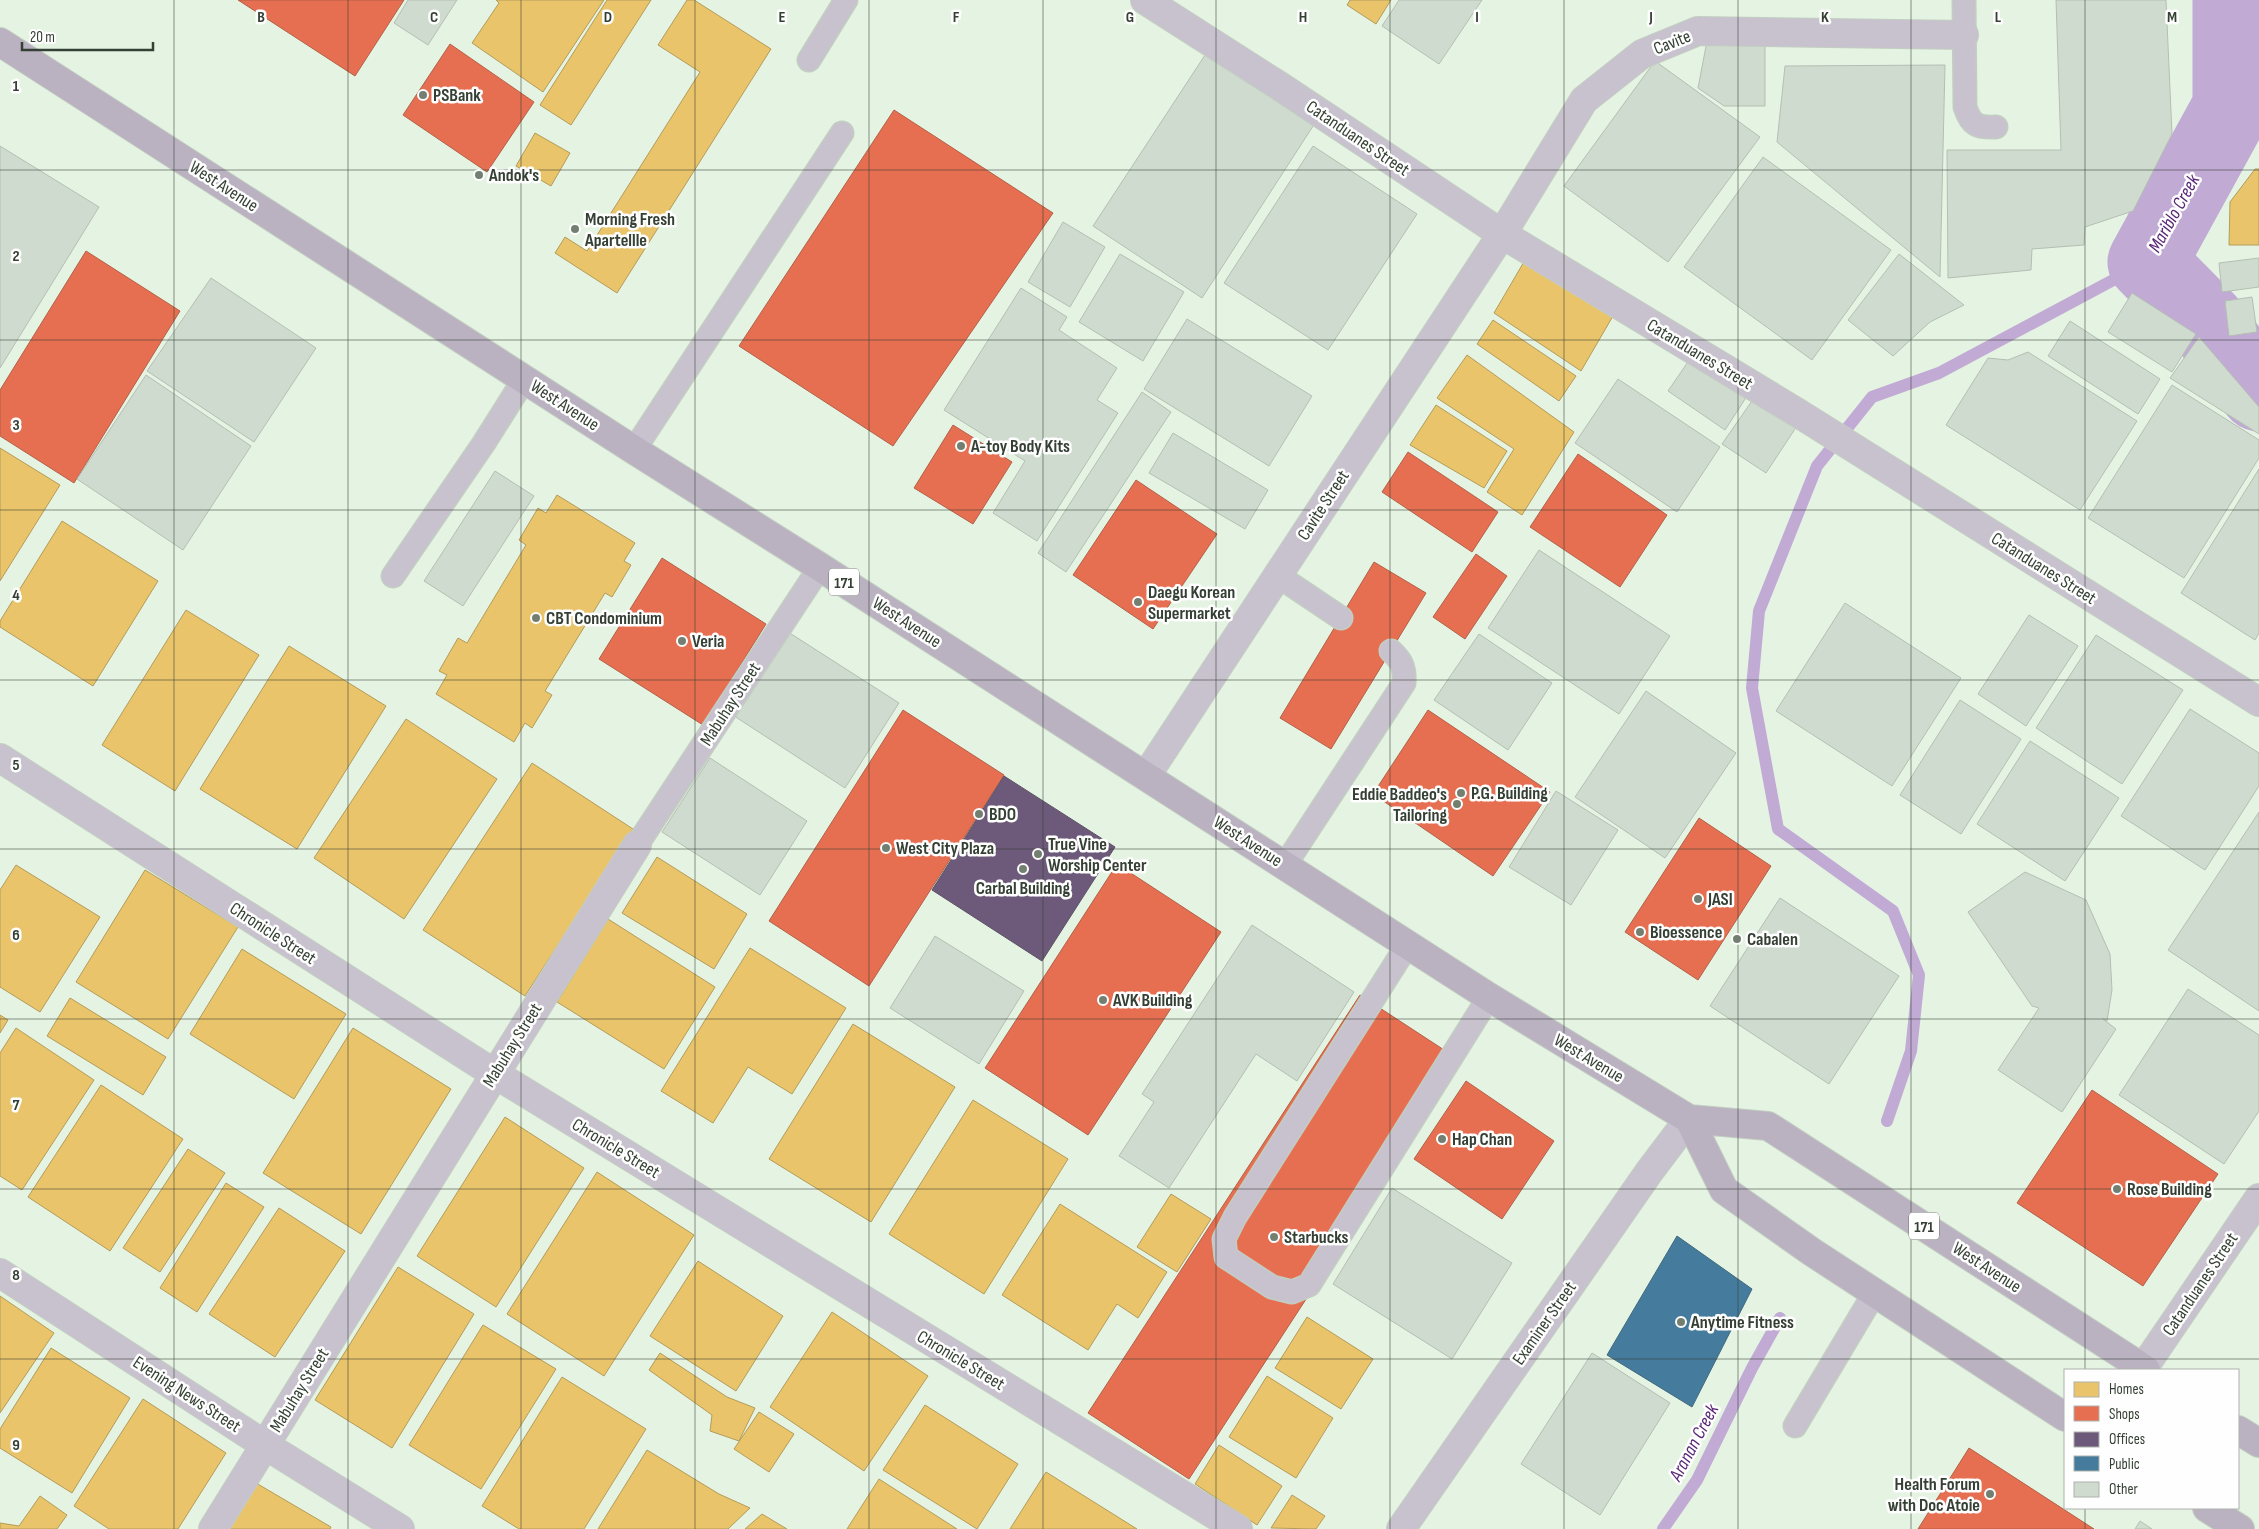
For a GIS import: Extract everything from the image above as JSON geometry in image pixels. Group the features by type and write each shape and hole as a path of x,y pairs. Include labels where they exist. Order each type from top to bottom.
{"main road":[{"name":"West Avenue","path":"0,42 1489,997 1689,1118 1768,1126 2141,1369"},
{"path":"1689,1118 1724,1190 1812,1252 2064,1416"},
{"path":"2239,1431 2259,1443"},
{"path":"2209,1509 2240,1529"}],"street":[{"name":"Catanduanes Street","path":"1145,0 1289,92 1502,234 1798,413 2259,702"},
{"name":"Cavite","path":"1502,234 1584,100 1642,54 1698,31 1964,35"},
{"name":"Cavite Street","path":"1146,776 1502,234"},
{"name":"Chronicle Street","path":"0,758 494,1074 1238,1529"},
{"name":"Mabuhay Street","path":"213,1529 636,845"},
{"name":"Examiner Street","path":"1401,1529 1649,1172 1689,1118"},
{"name":"Catanduanes Street","path":"2144,1369 2259,1198"},
{"name":"Evening News Street","path":"0,1273 265,1445 400,1529"}],"lane":[{"path":"809,60 846,0"},
{"path":"1964,0 1965,107 1969,119 1982,128 1996,127"},
{"path":"634,450 842,133"},
{"path":"393,576 484,443 525,378"},
{"name":"Mabuhay Street","path":"636,845 820,567"},
{"path":"1277,575 1341,618"},
{"path":"1285,865 1404,682 1405,669 1400,658 1391,651"},
{"path":"1408,944 1236,1217 1224,1239 1226,1257 1233,1262 1272,1287 1292,1292 1309,1285 1489,997"},
{"path":"1795,1426 1875,1292"}],"building: Homes":[{"path":"496,0 604,0 543,92 472,43 499,3"},
{"path":"607,0 651,0 571,125 540,105"},
{"path":"687,0 694,0 771,49 617,293 555,253 565,237 587,251 700,72 658,45"},
{"path":"1350,0 1391,0 1376,24 1347,5"},
{"path":"2249,0 2259,0 2259,23 2250,23"},
{"path":"2255,27 2259,27 2259,54 2255,54"},
{"path":"535,133 570,153 551,186 516,166"},
{"path":"2255,169 2259,169 2259,245 2229,245 2230,202"},
{"path":"1525,260 1613,316 1581,371 1494,313"},
{"path":"1493,320 1576,376 1559,401 1477,344"},
{"path":"1467,355 1574,432 1522,515 1487,492 1514,449 1437,398"},
{"path":"1436,405 1507,451 1484,488 1410,445"},
{"path":"0,448 60,485 0,581"},
{"name":"CBT Condominium","path":"557,495 635,543 624,561 631,565 612,597 605,593 545,691 552,695 532,728 525,723 514,742 436,694 447,675 439,671 458,638 467,643 526,545 519,540 538,508 546,513"},
{"path":"62,521 158,581 93,686 0,627 0,621"},
{"path":"186,610 259,655 175,791 102,745"},
{"path":"289,646 386,706 297,849 200,789"},
{"path":"406,719 497,779 404,919 314,858"},
{"path":"532,763 633,829 525,996 423,930"},
{"path":"657,857 747,914 714,969 622,913"},
{"path":"16,865 100,917 40,1012 0,987 0,890"},
{"path":"145,870 238,927 168,1039 76,982"},
{"path":"608,919 715,987 664,1069 557,1002"},
{"path":"750,948 846,1008 792,1094 748,1067 713,1123 661,1091"},
{"path":"242,949 346,1014 294,1099 190,1034"},
{"path":"70,998 166,1057 143,1095 47,1036"},
{"path":"0,1015 8,1020 0,1033"},
{"path":"853,1024 955,1087 871,1222 769,1159"},
{"path":"16,1028 94,1080 22,1190 0,1176 0,1053"},
{"path":"353,1028 451,1089 361,1234 263,1173"},
{"path":"101,1085 183,1139 110,1251 28,1197"},
{"path":"973,1100 1068,1159 984,1294 889,1234"},
{"path":"505,1117 584,1168 496,1307 417,1256"},
{"path":"188,1149 225,1173 160,1272 123,1248"},
{"path":"597,1172 694,1235 604,1376 507,1314"},
{"path":"226,1183 264,1207 197,1312 160,1288"},
{"path":"1171,1194 1211,1219 1177,1272 1137,1247"},
{"path":"1060,1204 1167,1272 1138,1318 1117,1304 1088,1350 1002,1295"},
{"path":"279,1208 345,1251 275,1357 209,1314"},
{"path":"698,1261 783,1316 736,1391 650,1336"},
{"path":"398,1267 474,1314 392,1448 315,1400"},
{"path":"0,1296 54,1333 0,1413"},
{"path":"832,1312 928,1376 864,1471 770,1407"},
{"path":"1307,1317 1373,1359 1341,1409 1275,1368"},
{"path":"483,1325 556,1369 481,1489 409,1445"},
{"path":"51,1348 130,1398 72,1493 0,1448 0,1429"},
{"path":"660,1353 727,1397 755,1408 739,1441 710,1431 712,1415 649,1370"},
{"path":"1267,1376 1333,1418 1296,1478 1229,1437"},
{"path":"562,1377 646,1429 584,1529 519,1529 482,1506"},
{"path":"143,1399 226,1453 178,1529 109,1529 74,1506"},
{"path":"925,1405 1018,1464 977,1529 883,1470"},
{"path":"759,1412 794,1434 769,1472 734,1449"},
{"path":"1219,1445 1282,1486 1257,1525 1195,1484"},
{"path":"647,1450 719,1494 750,1508 728,1529 598,1529"},
{"path":"1046,1472 1137,1529 1010,1529"},
{"path":"879,1479 957,1529 847,1529"},
{"path":"256,1483 331,1527 330,1529 228,1529"},
{"path":"1292,1495 1325,1516 1316,1529 1271,1528"},
{"path":"40,1496 67,1515 57,1529 0,1529 0,1523 19,1526"},
{"path":"762,1514 787,1529 745,1529"}],"building: Shops":[{"path":"238,0 404,0 355,76"},
{"path":"450,44 534,102 487,172 403,115"},
{"path":"894,110 1053,213 893,446 739,346"},
{"path":"86,251 180,311 74,483 0,436 0,390"},
{"path":"953,425 1012,462 973,524 914,488"},
{"path":"1408,452 1498,512 1472,552 1382,492"},
{"path":"1578,454 1667,515 1620,587 1530,527"},
{"path":"1136,480 1217,534 1153,629 1073,575"},
{"path":"1476,554 1507,576 1465,639 1433,617"},
{"name":"Veria","path":"662,558 766,624 703,725 599,659"},
{"path":"1374,562 1426,593 1331,749 1280,718"},
{"name":"West City Plaza","path":"903,710 1004,775 869,986 769,921"},
{"name":"P.G. Building","path":"1428,710 1550,792 1493,876 1373,794"},
{"name":"JASI","path":"1699,818 1771,866 1698,980 1625,932"},
{"name":"AVK Building","path":"1117,864 1221,932 1088,1135 985,1068"},
{"name":"Starbucks","path":"1360,995 1461,1061 1189,1479 1088,1413"},
{"path":"1466,1081 1554,1141 1502,1219 1414,1159"},
{"name":"Rose Building","path":"2092,1090 2218,1174 2143,1286 2017,1203"},
{"name":"Health Forum with Doc Atoie","path":"1969,1448 1986,1459 2094,1529 1918,1529"}],"building: Offices":[{"name":"Carbal Building","path":"1004,776 1115,847 1042,961 932,890"}],"building: Public":[{"name":"Anytime Fitness","path":"1677,1236 1752,1289 1692,1407 1607,1355"}],"building: Other":[{"path":"408,0 457,0 428,45 394,23"},
{"path":"1399,0 1482,0 1439,64 1382,26"},
{"path":"2056,0 2166,0 2172,134 2133,211 2085,227 2084,245 2032,249 2031,270 1948,278 1947,150 2061,150"},
{"path":"1707,41 1765,43 1765,106 1724,106 1698,88"},
{"path":"1209,49 1317,120 1202,298 1093,226"},
{"path":"1655,61 1760,137 1668,262 1564,186"},
{"path":"1945,65 1940,277 1777,142 1785,66"},
{"path":"0,146 99,207 0,368"},
{"path":"1313,146 1417,214 1328,350 1224,283"},
{"path":"1763,157 1891,250 1812,360 1684,267"},
{"path":"1063,222 1105,247 1070,307 1028,282"},
{"path":"1120,254 1184,292 1143,361 1079,322"},
{"path":"1899,254 1964,305 1930,322 1893,356 1848,320"},
{"path":"2259,258 2259,287 2222,292 2219,263"},
{"path":"211,278 316,348 254,442 147,371"},
{"path":"1021,288 1067,317 1059,330 1117,368 1097,400 1118,413 1037,541 993,513 1025,461 944,410"},
{"path":"2132,293 2196,334 2172,372 2108,332"},
{"path":"2252,297 2257,332 2229,336 2225,301"},
{"path":"1187,319 1312,396 1269,466 1144,389"},
{"path":"2070,321 2160,379 2138,414 2048,356"},
{"path":"2199,337 2259,407 2259,434 2170,378"},
{"path":"2028,352 2137,421 2080,510 1946,425 1988,358 2008,360"},
{"path":"1692,356 1749,393 1725,430 1668,391"},
{"path":"146,375 251,446 183,550 77,479"},
{"path":"1618,379 1720,447 1677,512 1575,443"},
{"path":"2172,385 2259,440 2259,458 2184,578 2088,518"},
{"path":"1142,392 1171,412 1066,572 1038,553"},
{"path":"1754,398 1797,426 1766,473 1722,444"},
{"path":"1173,433 1268,490 1245,529 1149,473"},
{"path":"2259,469 2259,633 2255,640 2181,593"},
{"path":"495,471 534,496 463,606 424,581"},
{"path":"1539,550 1670,636 1619,714 1488,628"},
{"path":"1845,603 1961,678 1892,786 1776,711"},
{"path":"2029,615 2078,646 2026,726 1978,694"},
{"path":"785,630 899,703 845,788 731,714"},
{"path":"1479,634 1552,683 1508,750 1434,700"},
{"path":"2096,635 2183,690 2122,784 2036,728"},
{"path":"1646,691 1736,753 1665,858 1575,797"},
{"path":"1960,700 2021,739 1961,834 1900,795"},
{"path":"2190,709 2259,753 2259,786 2205,870 2121,816"},
{"path":"2030,741 2119,798 2065,881 1977,824"},
{"path":"710,758 807,821 760,895 662,832"},
{"path":"1556,791 1618,830 1571,905 1509,867"},
{"path":"2259,812 2259,1011 2168,950"},
{"path":"2025,872 2086,900 2110,954 2112,990 2107,1021 2103,1019 2116,1029 2062,1112 1998,1070 2039,1008 2032,1006 1968,912"},
{"path":"1780,898 1899,976 1829,1084 1710,1006"},
{"path":"1252,925 1354,992 1297,1081 1256,1054 1169,1188 1119,1156 1154,1102 1142,1094"},
{"path":"935,936 1024,991 979,1064 890,1008"},
{"path":"2188,989 2259,1035 2259,1111 2224,1164 2119,1095"},
{"path":"1392,1188 1512,1263 1452,1359 1333,1284"},
{"path":"1592,1353 1670,1403 1600,1515 1521,1464"},
{"path":"2140,1521 2152,1529 2135,1529"}],"waterway":[{"name":"Mariblo Creek","path":"2232,0 2232,107 2147,262 2206,322 2259,392"},
{"path":"1887,1121 1911,1051 1919,975 1893,911 1778,829 1752,688 1759,611 1817,466 1872,397 1939,373 2147,262"},
{"name":"Aranan Creek","path":"1663,1529 1697,1480 1752,1368 1780,1318"}],"place":[{"name":"PSBank","path":"423,95"},
{"name":"Andok's","path":"479,175"},
{"name":"Morning Fresh Apartellle","path":"575,229"},
{"name":"A-toy Body Kits","path":"961,446"},
{"name":"Daegu Korean Supermarket","path":"1138,602"},
{"name":"CBT Condominium","path":"536,618"},
{"name":"Veria","path":"682,641"},
{"name":"P.G. Building","path":"1461,793"},
{"name":"Eddie Baddeo's Tailoring","path":"1457,804"},
{"name":"BDO","path":"979,814"},
{"name":"West City Plaza","path":"886,848"},
{"name":"True Vine Worship Center","path":"1038,854"},
{"name":"Carbal Building","path":"1023,869"},
{"name":"JASI","path":"1698,899"},
{"name":"Bioessence","path":"1640,932"},
{"name":"Cabalen","path":"1737,939"},
{"name":"AVK Building","path":"1103,1000"},
{"name":"Hap Chan","path":"1442,1139"},
{"name":"Rose Building","path":"2117,1189"},
{"name":"Starbucks","path":"1274,1237"},
{"name":"Anytime Fitness","path":"1681,1322"},
{"name":"Health Forum with Doc Atoie","path":"1990,1494"}]}
